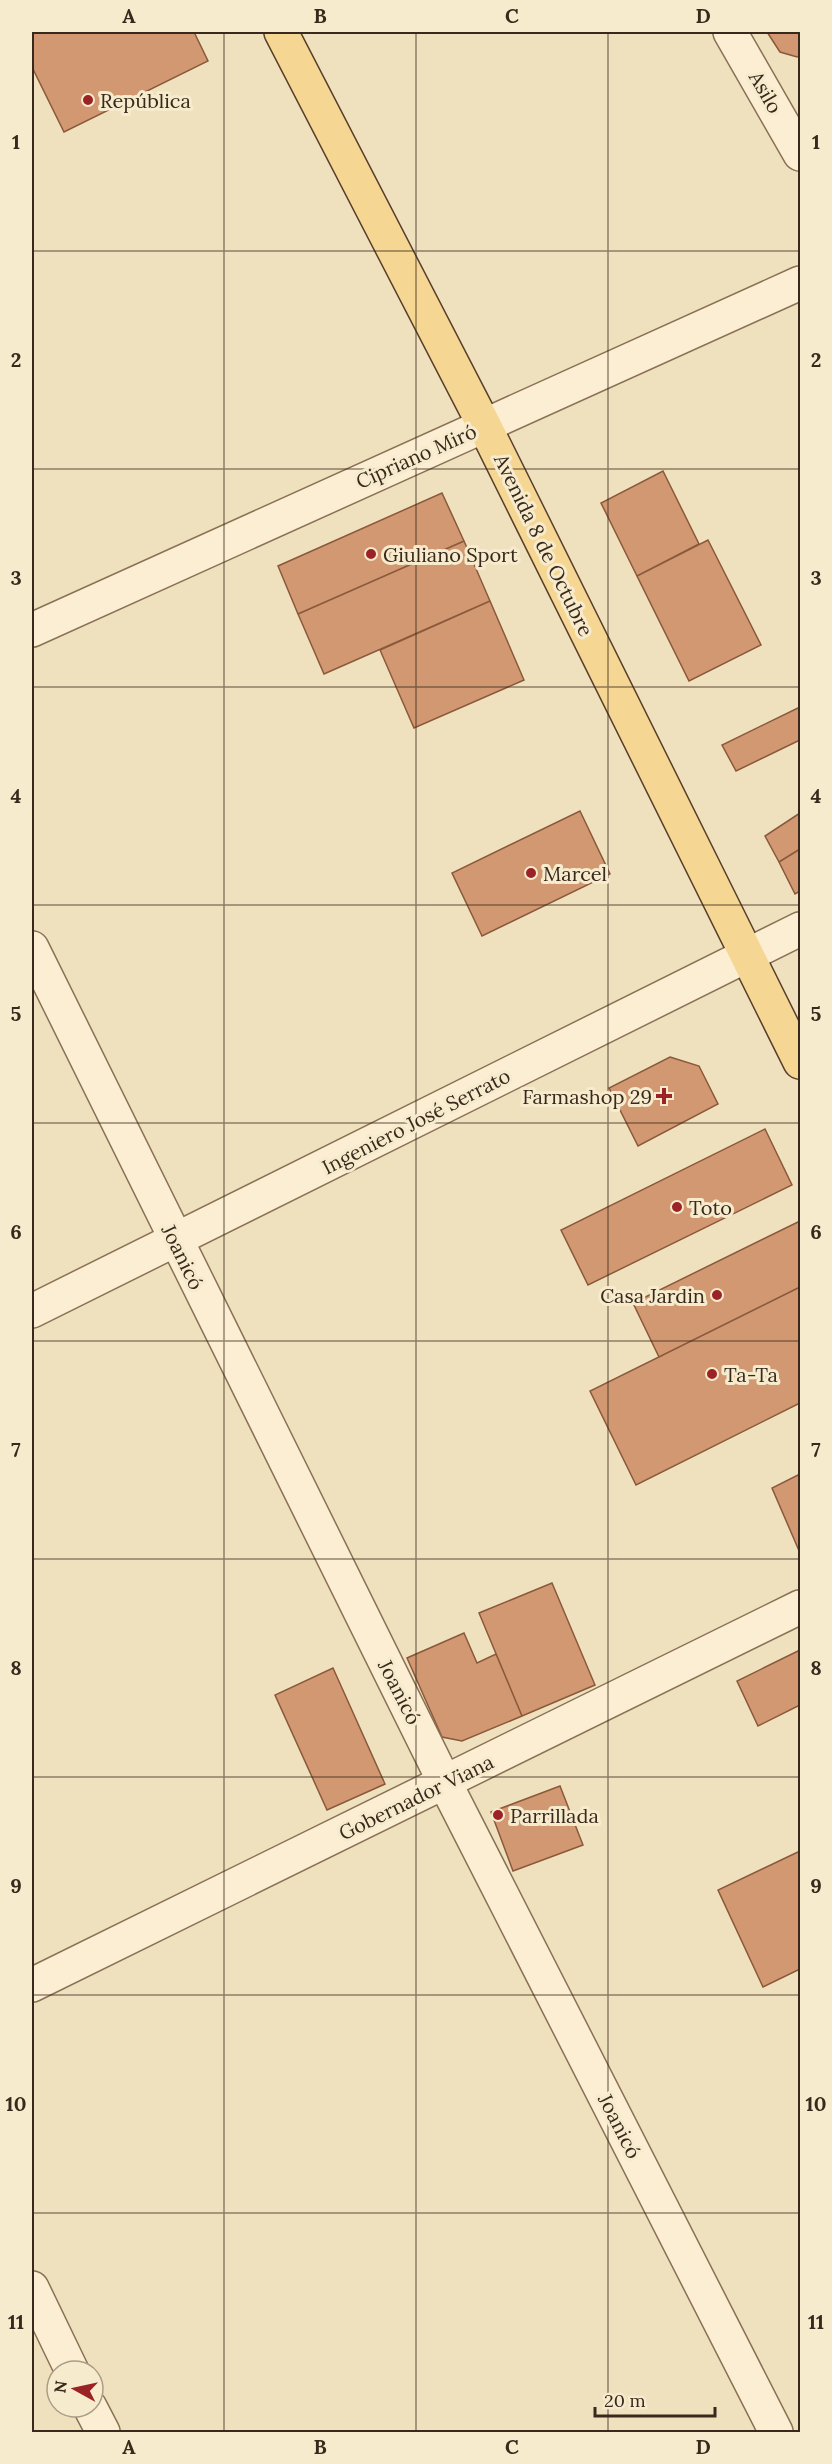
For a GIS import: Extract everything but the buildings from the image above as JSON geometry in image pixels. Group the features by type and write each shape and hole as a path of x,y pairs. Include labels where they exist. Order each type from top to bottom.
{"main road":[{"name":"Avenida 8 de Octubre","path":"281,32 484,425 801,1062"}],"street":[{"name":"Asilo","path":"730,32 789,105 801,154"},
{"name":"Cipriano Miró","path":"32,630 801,283"},
{"name":"Ingeniero José Serrato","path":"32,1311 801,928"},
{"name":"Joanicó","path":"32,948 445,1783 776,2433"},
{"name":"Gobernador Viana","path":"32,1985 801,1607"},
{"path":"35,2306 65,2359"},
{"path":"96,2419 103,2433"}],"place":[{"name":"República","path":"88,100"},
{"name":"Giuliano Sport","path":"371,554"},
{"name":"Marcel","path":"531,873"},
{"name":"Farmashop 29","path":"664,1096"},
{"name":"Toto","path":"677,1207"},
{"name":"Casa Jardin","path":"717,1295"},
{"name":"Ta-Ta","path":"712,1374"},
{"name":"Parrillada","path":"498,1815"}]}
